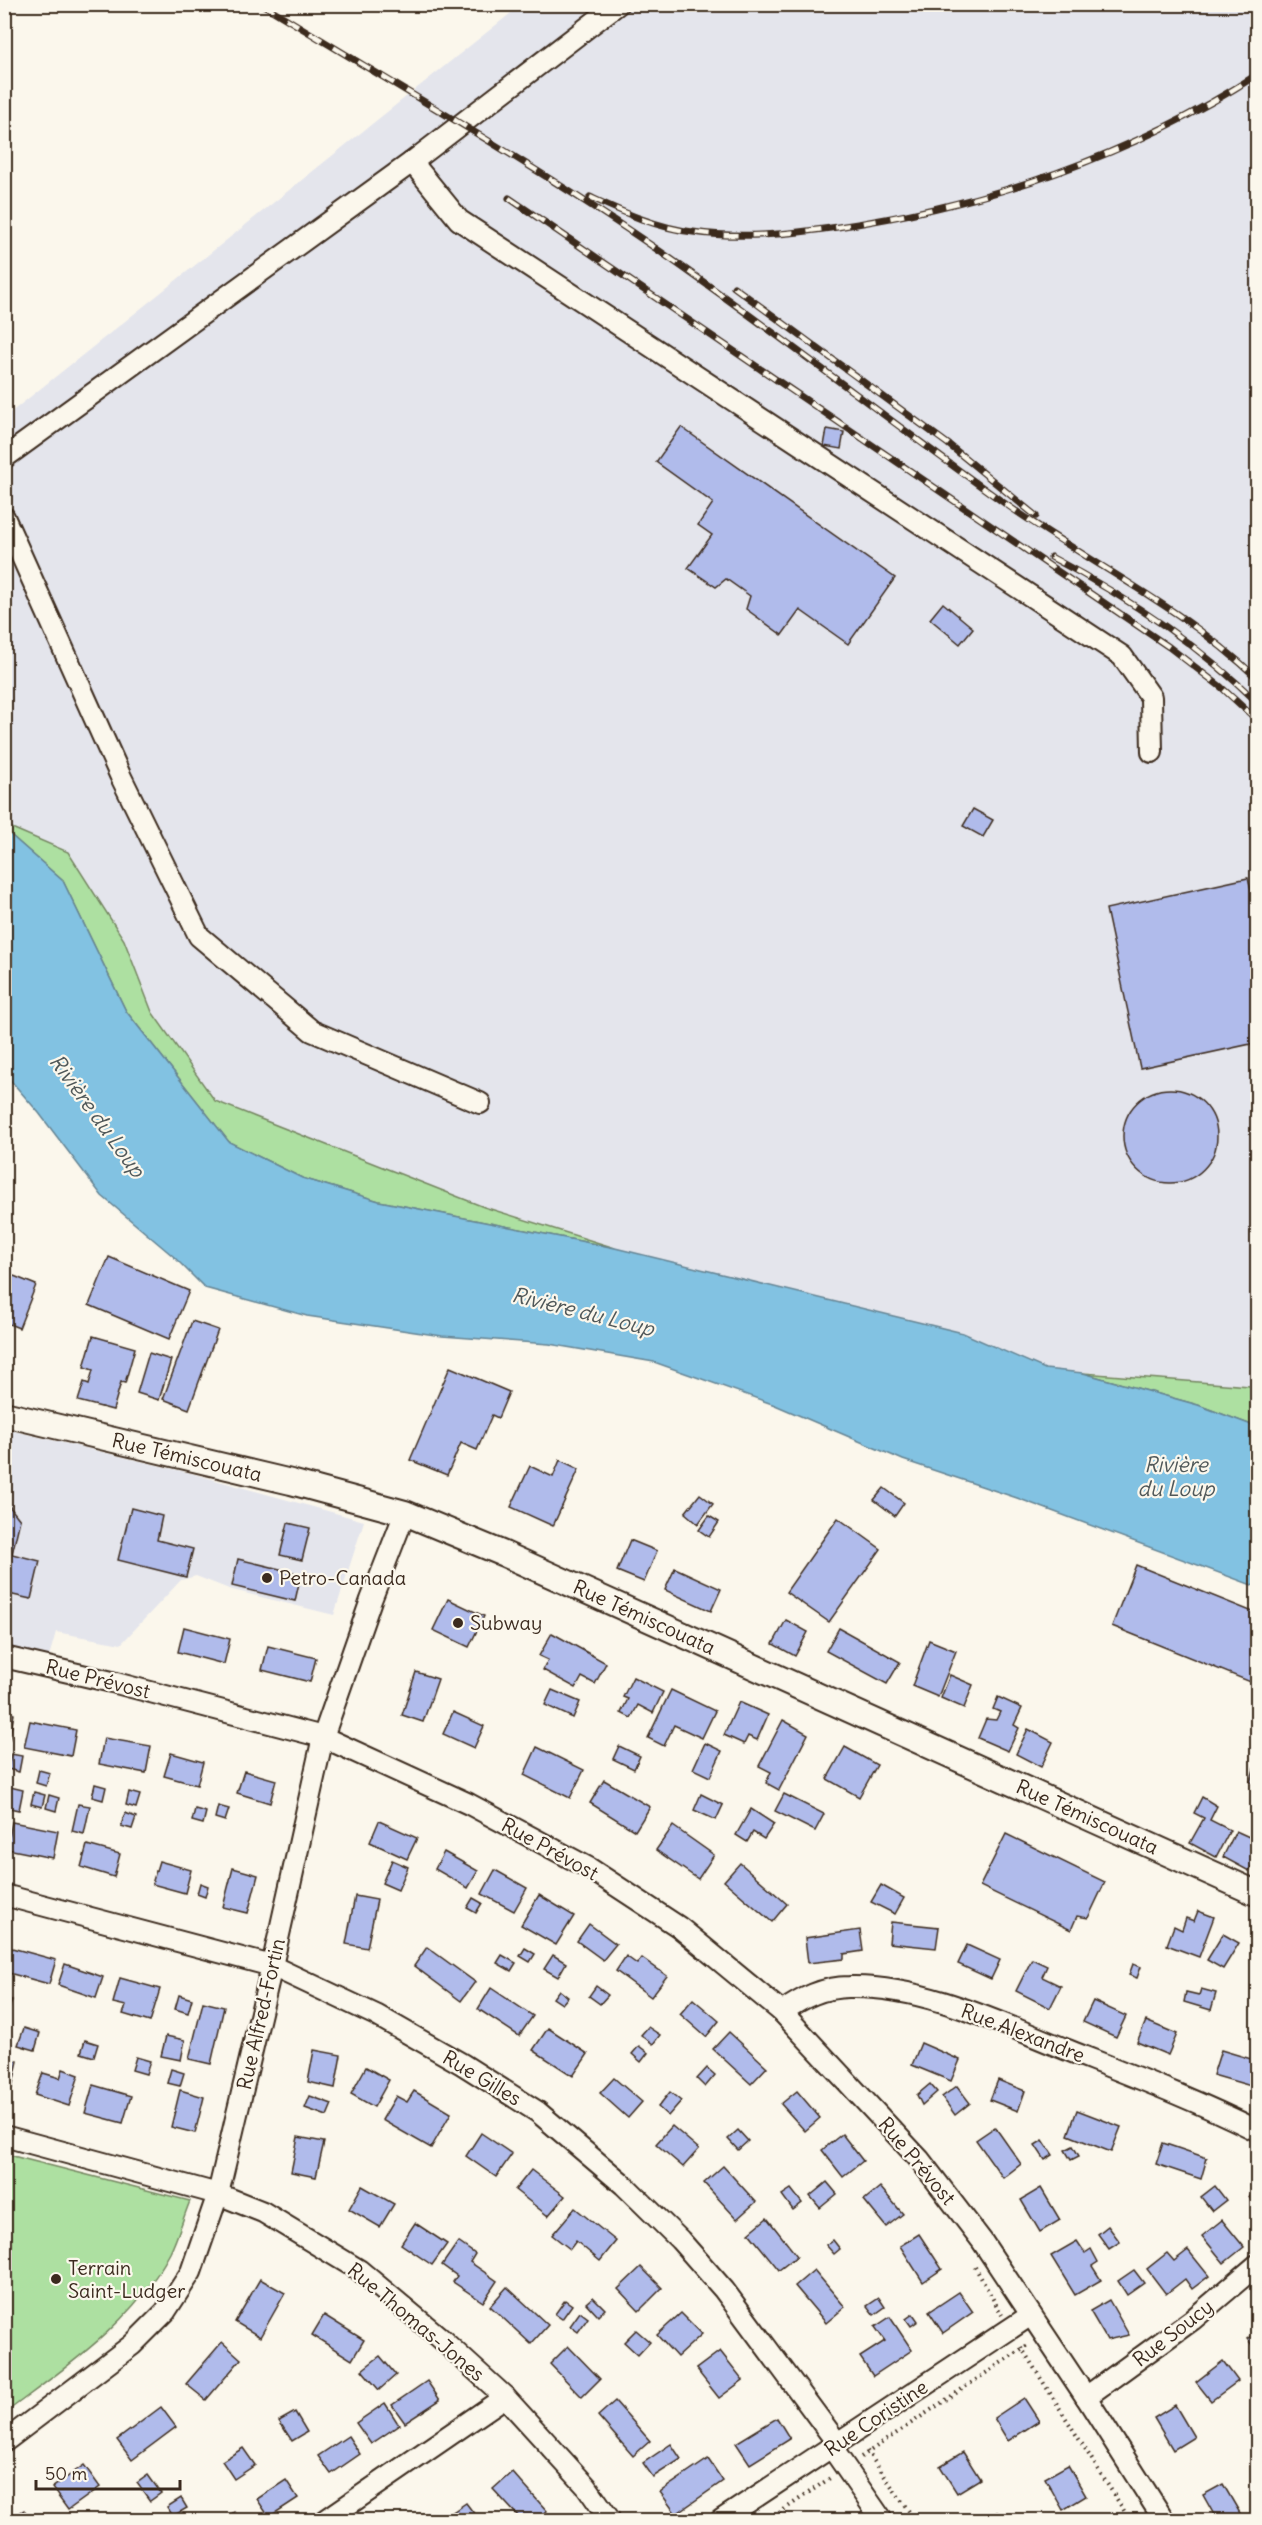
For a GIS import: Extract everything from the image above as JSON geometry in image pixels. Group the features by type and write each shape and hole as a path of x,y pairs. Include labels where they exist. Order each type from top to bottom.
{"main road":[{"name":"Rue Témiscouata","path":"4,1414 291,1482 405,1513 504,1554 1257,1894"}],"street":[{"path":"4,458 412,162 618,4"},
{"path":"412,162 459,220 1122,656 1151,697 1152,752"},
{"path":"4,517 120,775 200,936 312,1031 480,1103"},
{"name":"Rue Alfred-Fortin","path":"4,2442 132,2345 165,2312 191,2272 218,2194 323,1737 405,1513"},
{"name":"Rue Prévost","path":"4,1657 112,1682 323,1737 469,1804 589,1868 679,1927 782,2012 920,2160 978,2236 1086,2397 1164,2520"},
{"name":"Rue Gilles","path":"4,1895 272,1966 376,2015 462,2064 538,2112 624,2185 688,2249 724,2290 835,2446 846,2467 882,2520"},
{"name":"Rue Alexandre","path":"782,2012 807,1995 848,1987 899,1992 970,2011 1211,2107 1257,2131"},
{"name":"Rue Thomas-Jones","path":"4,2136 218,2194 263,2212 359,2270 438,2336 505,2397 587,2487 610,2520"},
{"name":"Rue Soucy","path":"1086,2397 1192,2320 1257,2264"},
{"name":"Rue Coristine","path":"721,2520 1031,2315"},
{"path":"326,2520 505,2397"}],"path":[{"path":"978,2236 975,2270 1130,2520"},
{"name":"Rue Coristine","path":"769,2520 1044,2334"},
{"path":"855,2433 915,2520"}],"shaded area":[{"path":"521,5 1257,5 1257,1389 1250,1386 1045,1369 963,1333 615,1248 484,1207 215,1101 152,1012 124,940 68,852 5,825 5,417"},
{"path":"5,1429 190,1473 364,1521 334,1615 229,1589 196,1576 181,1580 121,1644 56,1632 48,1660 5,1650"}],"green space":[{"path":"5,825 68,852 124,940 152,1012 215,1101 484,1207 615,1248 379,1201 302,1178 229,1142 126,1011 63,881 5,830"},
{"path":"1083,1373 1250,1386 1257,1389 1257,1427 1198,1405"},
{"path":"5,2154 190,2201 170,2253 155,2278 137,2301 118,2322 74,2361 5,2413"}],"water":[{"name":"Rivière du Loup","path":"5,830 63,881 126,1011 229,1142 302,1178 379,1201 615,1248 963,1333 1045,1369 1083,1373 1198,1405 1257,1427 1257,1587 1017,1498 903,1460 775,1405 654,1362 549,1344 442,1336 307,1316 205,1288 173,1256 102,1196 39,1113 5,1074"}],"building":[{"path":"681,427 895,578 848,644 800,610 782,635 746,609 750,596 726,579 716,587 688,568 712,535 698,525 713,503 656,462"},
{"path":"827,429 844,432 841,449 824,446"},
{"path":"943,603 973,628 960,644 930,619"},
{"path":"973,809 993,820 983,837 963,826"},
{"path":"1248,878 1258,919 1258,1073 1251,1044 1140,1068 1106,909"},
{"path":"1170,1089 1188,1093 1203,1103 1213,1118 1217,1136 1213,1154 1203,1169 1188,1179 1170,1183 1152,1179 1137,1169 1127,1154 1123,1136 1127,1118 1137,1103 1152,1093"},
{"path":"109,1257 189,1291 169,1339 89,1305"},
{"path":"4,1272 36,1285 19,1328 4,1322 8,1305 4,1304"},
{"path":"192,1321 218,1330 189,1409 163,1399"},
{"path":"93,1336 135,1348 125,1383 121,1382 113,1410 78,1401 84,1382 89,1384 93,1370 84,1367"},
{"path":"149,1353 171,1360 159,1400 137,1393"},
{"path":"450,1367 509,1392 498,1418 492,1415 477,1450 461,1443 447,1475 410,1460"},
{"path":"560,1460 579,1469 553,1526 511,1507 530,1466 553,1477"},
{"path":"884,1488 904,1503 895,1516 874,1500"},
{"path":"700,1494 713,1504 698,1524 685,1513"},
{"path":"6,1502 20,1520 12,1554 40,1561 31,1599 4,1593"},
{"path":"131,1508 162,1516 157,1540 193,1549 186,1577 118,1560"},
{"path":"709,1516 719,1522 709,1537 699,1530"},
{"path":"838,1518 881,1549 829,1622 786,1592"},
{"name":"Petro-Canada","path":"288,1523 310,1528 302,1560 280,1555"},
{"path":"630,1540 657,1551 644,1582 617,1571"},
{"name":"Petro-Canada","path":"238,1559 301,1574 295,1601 232,1586"},
{"path":"1136,1565 1258,1614 1258,1685 1112,1626"},
{"path":"675,1568 721,1589 711,1611 665,1590"},
{"name":"Subway","path":"448,1599 484,1616 469,1647 433,1630"},
{"path":"786,1620 808,1632 795,1656 773,1644"},
{"path":"184,1627 230,1639 224,1664 178,1652"},
{"path":"839,1628 900,1662 887,1684 826,1651"},
{"path":"552,1633 606,1663 595,1684 582,1677 576,1688 543,1670 548,1660 539,1656"},
{"path":"929,1640 956,1651 938,1697 912,1686"},
{"path":"268,1646 316,1658 310,1682 262,1670"},
{"path":"416,1672 438,1679 423,1722 402,1715"},
{"path":"950,1675 973,1685 964,1708 941,1698"},
{"path":"633,1677 663,1692 653,1713 638,1705 631,1718 621,1713 628,1699 623,1697"},
{"path":"552,1690 580,1702 573,1718 545,1705"},
{"path":"671,1690 715,1711 702,1738 674,1725 664,1746 648,1738"},
{"path":"998,1697 1022,1708 1014,1725 1019,1728 1008,1751 978,1738 986,1719 996,1720 1000,1712 993,1709"},
{"path":"739,1702 768,1715 757,1740 748,1736 744,1744 724,1735"},
{"path":"4,1712 14,1714 9,1740 4,1739"},
{"path":"453,1712 484,1726 474,1748 443,1734"},
{"path":"783,1720 808,1734 779,1790 766,1783 771,1772 759,1766"},
{"path":"30,1721 76,1730 71,1756 24,1747"},
{"path":"1028,1729 1053,1742 1041,1767 1016,1754"},
{"path":"104,1738 151,1746 146,1773 99,1764"},
{"path":"705,1743 722,1751 710,1777 693,1769"},
{"path":"619,1746 640,1756 634,1769 613,1759"},
{"path":"537,1747 584,1770 570,1798 524,1775"},
{"path":"845,1747 877,1765 859,1797 827,1779"},
{"path":"171,1753 203,1762 197,1785 164,1776"},
{"path":"11,1754 22,1756 19,1772 8,1769"},
{"path":"1255,1766 1258,1767 1258,1784 1250,1782"},
{"path":"39,1770 50,1773 46,1786 36,1783"},
{"path":"244,1771 276,1780 270,1803 237,1793"},
{"path":"604,1780 650,1807 635,1831 590,1803"},
{"path":"95,1784 106,1787 103,1800 92,1797"},
{"path":"6,1786 23,1790 19,1810 4,1807"},
{"path":"34,1792 45,1795 42,1807 31,1804"},
{"path":"129,1792 140,1795 136,1808 126,1805"},
{"path":"701,1794 723,1805 716,1820 694,1810"},
{"path":"784,1794 824,1814 815,1831 775,1811"},
{"path":"49,1795 59,1798 56,1811 46,1808"},
{"path":"1202,1797 1217,1806 1210,1820 1230,1830 1216,1857 1190,1843 1204,1818 1194,1813"},
{"path":"78,1804 90,1806 84,1834 72,1831"},
{"path":"218,1806 229,1809 225,1821 215,1818"},
{"path":"195,1809 206,1812 203,1824 192,1821"},
{"path":"751,1809 774,1824 764,1839 753,1832 747,1842 736,1835"},
{"path":"125,1813 136,1817 132,1829 121,1826"},
{"path":"379,1821 417,1838 407,1859 370,1842"},
{"path":"12,1822 58,1831 53,1858 7,1849"},
{"path":"673,1826 714,1855 698,1879 656,1850"},
{"path":"1236,1831 1258,1841 1258,1854 1249,1871 1223,1857"},
{"path":"1006,1834 1105,1882 1088,1918 1077,1916 1071,1930 980,1886"},
{"path":"87,1845 120,1854 114,1877 81,1867"},
{"path":"444,1852 478,1871 468,1888 435,1869"},
{"path":"392,1860 408,1867 398,1890 382,1883"},
{"path":"159,1861 191,1870 185,1893 152,1884"},
{"path":"740,1863 787,1904 772,1922 724,1881"},
{"path":"233,1868 258,1875 248,1913 223,1907"},
{"path":"495,1870 527,1888 514,1911 482,1894"},
{"path":"200,1883 208,1886 205,1897 197,1894"},
{"path":"881,1885 904,1898 895,1914 871,1902"},
{"path":"539,1895 574,1916 556,1945 521,1925"},
{"path":"355,1896 377,1900 367,1948 346,1944"},
{"path":"473,1898 482,1903 476,1913 467,1908"},
{"path":"1198,1911 1214,1917 1199,1957 1167,1945 1174,1926 1182,1930 1186,1918 1194,1921"},
{"path":"891,1922 939,1927 936,1948 889,1943"},
{"path":"589,1924 616,1944 603,1960 577,1941"},
{"path":"860,1930 863,1951 844,1954 844,1959 808,1963 805,1938"},
{"path":"1223,1934 1239,1943 1223,1969 1207,1960"},
{"path":"967,1945 1000,1960 991,1979 958,1964"},
{"path":"427,1947 475,1982 461,2001 414,1966"},
{"path":"12,1948 56,1960 49,1984 5,1972"},
{"path":"525,1948 535,1954 530,1962 520,1956"},
{"path":"502,1955 516,1963 511,1971 497,1963"},
{"path":"553,1955 566,1963 558,1977 544,1969"},
{"path":"626,1956 637,1964 642,1958 667,1976 651,1997 616,1971"},
{"path":"1032,1959 1047,1966 1042,1977 1061,1986 1050,2008 1016,1991"},
{"path":"65,1964 103,1977 96,1998 58,1985"},
{"path":"1133,1964 1141,1967 1137,1978 1129,1975"},
{"path":"120,1978 160,1989 150,2022 123,2014 126,2006 113,2003"},
{"path":"596,1986 608,1995 600,2004 589,1996"},
{"path":"491,1988 533,2016 519,2036 478,2009"},
{"path":"1201,1989 1216,1993 1211,2010 1184,2002 1186,1992 1199,1995"},
{"path":"559,1990 568,1997 562,2004 553,1998"},
{"path":"179,1995 192,1999 188,2013 175,2009"},
{"path":"4,1998 12,2000 8,2013 4,2012"},
{"path":"693,1999 719,2021 706,2037 680,2014"},
{"path":"1093,2001 1126,2016 1116,2037 1083,2022"},
{"path":"203,2002 224,2007 211,2064 189,2059"},
{"path":"1146,2021 1177,2034 1168,2055 1137,2042"},
{"path":"648,2027 660,2035 653,2044 641,2035"},
{"path":"24,2028 40,2033 35,2050 18,2045"},
{"path":"548,2028 588,2054 573,2076 533,2050"},
{"path":"729,2032 767,2067 751,2084 713,2049"},
{"path":"166,2036 185,2040 181,2060 161,2056"},
{"path":"85,2040 98,2044 94,2057 81,2053"},
{"path":"921,2043 960,2060 951,2081 912,2065"},
{"path":"639,2046 648,2053 641,2062 632,2054"},
{"path":"314,2050 341,2055 335,2088 308,2082"},
{"path":"1221,2050 1258,2061 1258,2088 1213,2075"},
{"path":"136,2057 150,2061 146,2074 132,2070"},
{"path":"4,2058 18,2061 12,2088 4,2086"},
{"path":"366,2067 389,2080 374,2107 351,2094"},
{"path":"707,2068 715,2075 705,2087 697,2079"},
{"path":"63,2069 79,2075 69,2106 35,2095 43,2073 60,2078"},
{"path":"171,2069 184,2073 180,2086 167,2083"},
{"path":"614,2078 642,2102 628,2118 600,2093"},
{"path":"998,2080 1025,2091 1018,2111 990,2100"},
{"path":"930,2084 937,2092 922,2105 917,2095"},
{"path":"93,2085 131,2096 123,2123 85,2113"},
{"path":"957,2086 970,2103 955,2115 942,2097"},
{"path":"180,2090 204,2097 195,2133 171,2127"},
{"path":"414,2091 451,2113 431,2148 382,2120 396,2096 407,2102"},
{"path":"797,2091 820,2118 805,2131 781,2104"},
{"path":"670,2092 681,2101 668,2116 658,2107"},
{"path":"310,2096 332,2104 327,2116 305,2108"},
{"path":"1077,2110 1121,2127 1111,2152 1068,2135"},
{"path":"672,2126 699,2149 683,2167 656,2144"},
{"path":"995,2127 1021,2164 1003,2178 976,2140"},
{"path":"738,2130 748,2141 738,2150 728,2139"},
{"path":"481,2133 512,2154 496,2177 466,2156"},
{"path":"842,2134 863,2161 843,2177 822,2150"},
{"path":"298,2137 324,2142 316,2177 291,2172"},
{"path":"1043,2140 1053,2155 1045,2160 1035,2145"},
{"path":"1163,2143 1207,2158 1201,2179 1156,2164"},
{"path":"1073,2146 1079,2156 1071,2160 1065,2150"},
{"path":"723,2166 756,2202 737,2219 704,2183"},
{"path":"531,2170 565,2196 548,2216 515,2190"},
{"path":"827,2182 837,2194 820,2208 810,2196"},
{"path":"362,2186 394,2204 380,2227 349,2209"},
{"path":"1215,2186 1226,2200 1212,2211 1201,2197"},
{"path":"880,2187 903,2214 886,2227 864,2200"},
{"path":"1041,2188 1060,2220 1040,2232 1021,2200"},
{"path":"791,2189 802,2203 793,2210 782,2195"},
{"path":"1258,2191 1258,2210 1249,2197"},
{"path":"575,2208 616,2241 600,2261 576,2241 570,2249 552,2235"},
{"path":"767,2218 797,2256 779,2270 749,2233"},
{"path":"1222,2220 1244,2247 1224,2263 1202,2236"},
{"path":"415,2223 447,2244 432,2265 401,2244"},
{"path":"1108,2226 1120,2242 1109,2249 1098,2234"},
{"path":"919,2234 942,2269 923,2282 900,2246"},
{"path":"833,2240 840,2249 834,2254 826,2245"},
{"path":"1077,2241 1085,2253 1091,2249 1098,2262 1092,2266 1101,2280 1075,2295 1051,2256"},
{"path":"458,2242 475,2254 470,2262 497,2281 483,2302 453,2282 457,2276 442,2265"},
{"path":"1188,2250 1209,2276 1192,2289 1185,2279 1166,2294 1147,2269 1167,2253 1174,2261"},
{"path":"641,2267 662,2288 639,2311 618,2289"},
{"path":"814,2270 845,2307 826,2323 795,2286"},
{"path":"1134,2270 1144,2283 1127,2295 1118,2281"},
{"path":"260,2279 285,2293 260,2337 235,2322"},
{"path":"507,2287 548,2325 531,2344 490,2306"},
{"path":"959,2292 973,2312 943,2333 929,2312"},
{"path":"593,2297 605,2309 598,2316 586,2303"},
{"path":"879,2298 885,2307 874,2315 867,2306"},
{"path":"565,2300 572,2305 562,2319 555,2314"},
{"path":"1109,2300 1129,2335 1107,2340 1090,2311"},
{"path":"580,2312 588,2318 578,2332 570,2326"},
{"path":"681,2313 702,2334 677,2357 657,2335"},
{"path":"913,2314 918,2321 911,2326 906,2319"},
{"path":"324,2315 364,2340 352,2360 312,2335"},
{"path":"890,2317 912,2350 873,2376 860,2357 885,2341 875,2327"},
{"path":"636,2330 650,2342 638,2355 624,2342"},
{"path":"1258,2331 1258,2352 1247,2339"},
{"path":"222,2342 241,2359 206,2400 186,2384"},
{"path":"568,2346 600,2379 582,2397 550,2364"},
{"path":"720,2351 743,2380 719,2398 696,2369"},
{"path":"380,2356 396,2375 379,2390 362,2370"},
{"path":"1223,2361 1238,2381 1211,2401 1196,2382"},
{"path":"427,2381 440,2400 405,2423 392,2405"},
{"path":"1024,2398 1039,2421 1008,2441 994,2418"},
{"path":"615,2401 650,2441 633,2456 598,2416"},
{"path":"385,2403 399,2425 371,2444 356,2423"},
{"path":"1175,2405 1194,2437 1173,2450 1154,2418"},
{"path":"161,2407 176,2427 132,2460 117,2440"},
{"path":"295,2412 307,2432 292,2441 279,2421"},
{"path":"777,2418 790,2439 750,2464 736,2443"},
{"path":"348,2436 360,2454 331,2474 318,2456"},
{"path":"671,2444 681,2459 653,2477 643,2463"},
{"path":"243,2448 255,2465 234,2479 222,2461"},
{"path":"963,2452 980,2479 957,2493 940,2466"},
{"path":"708,2459 723,2481 676,2514 660,2492"},
{"path":"84,2465 100,2487 68,2510 52,2488"},
{"path":"1068,2465 1086,2496 1063,2510 1045,2478"},
{"path":"512,2472 547,2511 536,2520 513,2520 518,2516 493,2489"},
{"path":"148,2475 161,2493 150,2501 137,2483"},
{"path":"286,2480 298,2498 269,2517 257,2499"},
{"path":"1223,2484 1244,2520 1217,2520 1203,2495"},
{"path":"181,2498 187,2508 173,2516 167,2507"},
{"path":"466,2503 479,2520 441,2520"},
{"path":"24,2510 32,2520 9,2520"},
{"path":"234,2512 240,2520 223,2520"},
{"path":"997,2512 1002,2520 984,2520"}],"railway":[{"path":"262,4 610,217 744,311 1000,500 1197,628 1258,679"},
{"path":"590,197 653,223 680,230 711,234 784,234 893,217 1003,191 1109,153 1210,103 1258,74"},
{"path":"509,198 1169,647 1221,687 1258,721"},
{"path":"734,287 948,444 1036,516"},
{"path":"1051,557 1160,622 1211,661 1258,703"}],"place":[{"name":"Petro-Canada","path":"267,1578"},
{"name":"Subway","path":"458,1623"},
{"name":"Terrain Saint-Ludger","path":"56,2279"}]}
